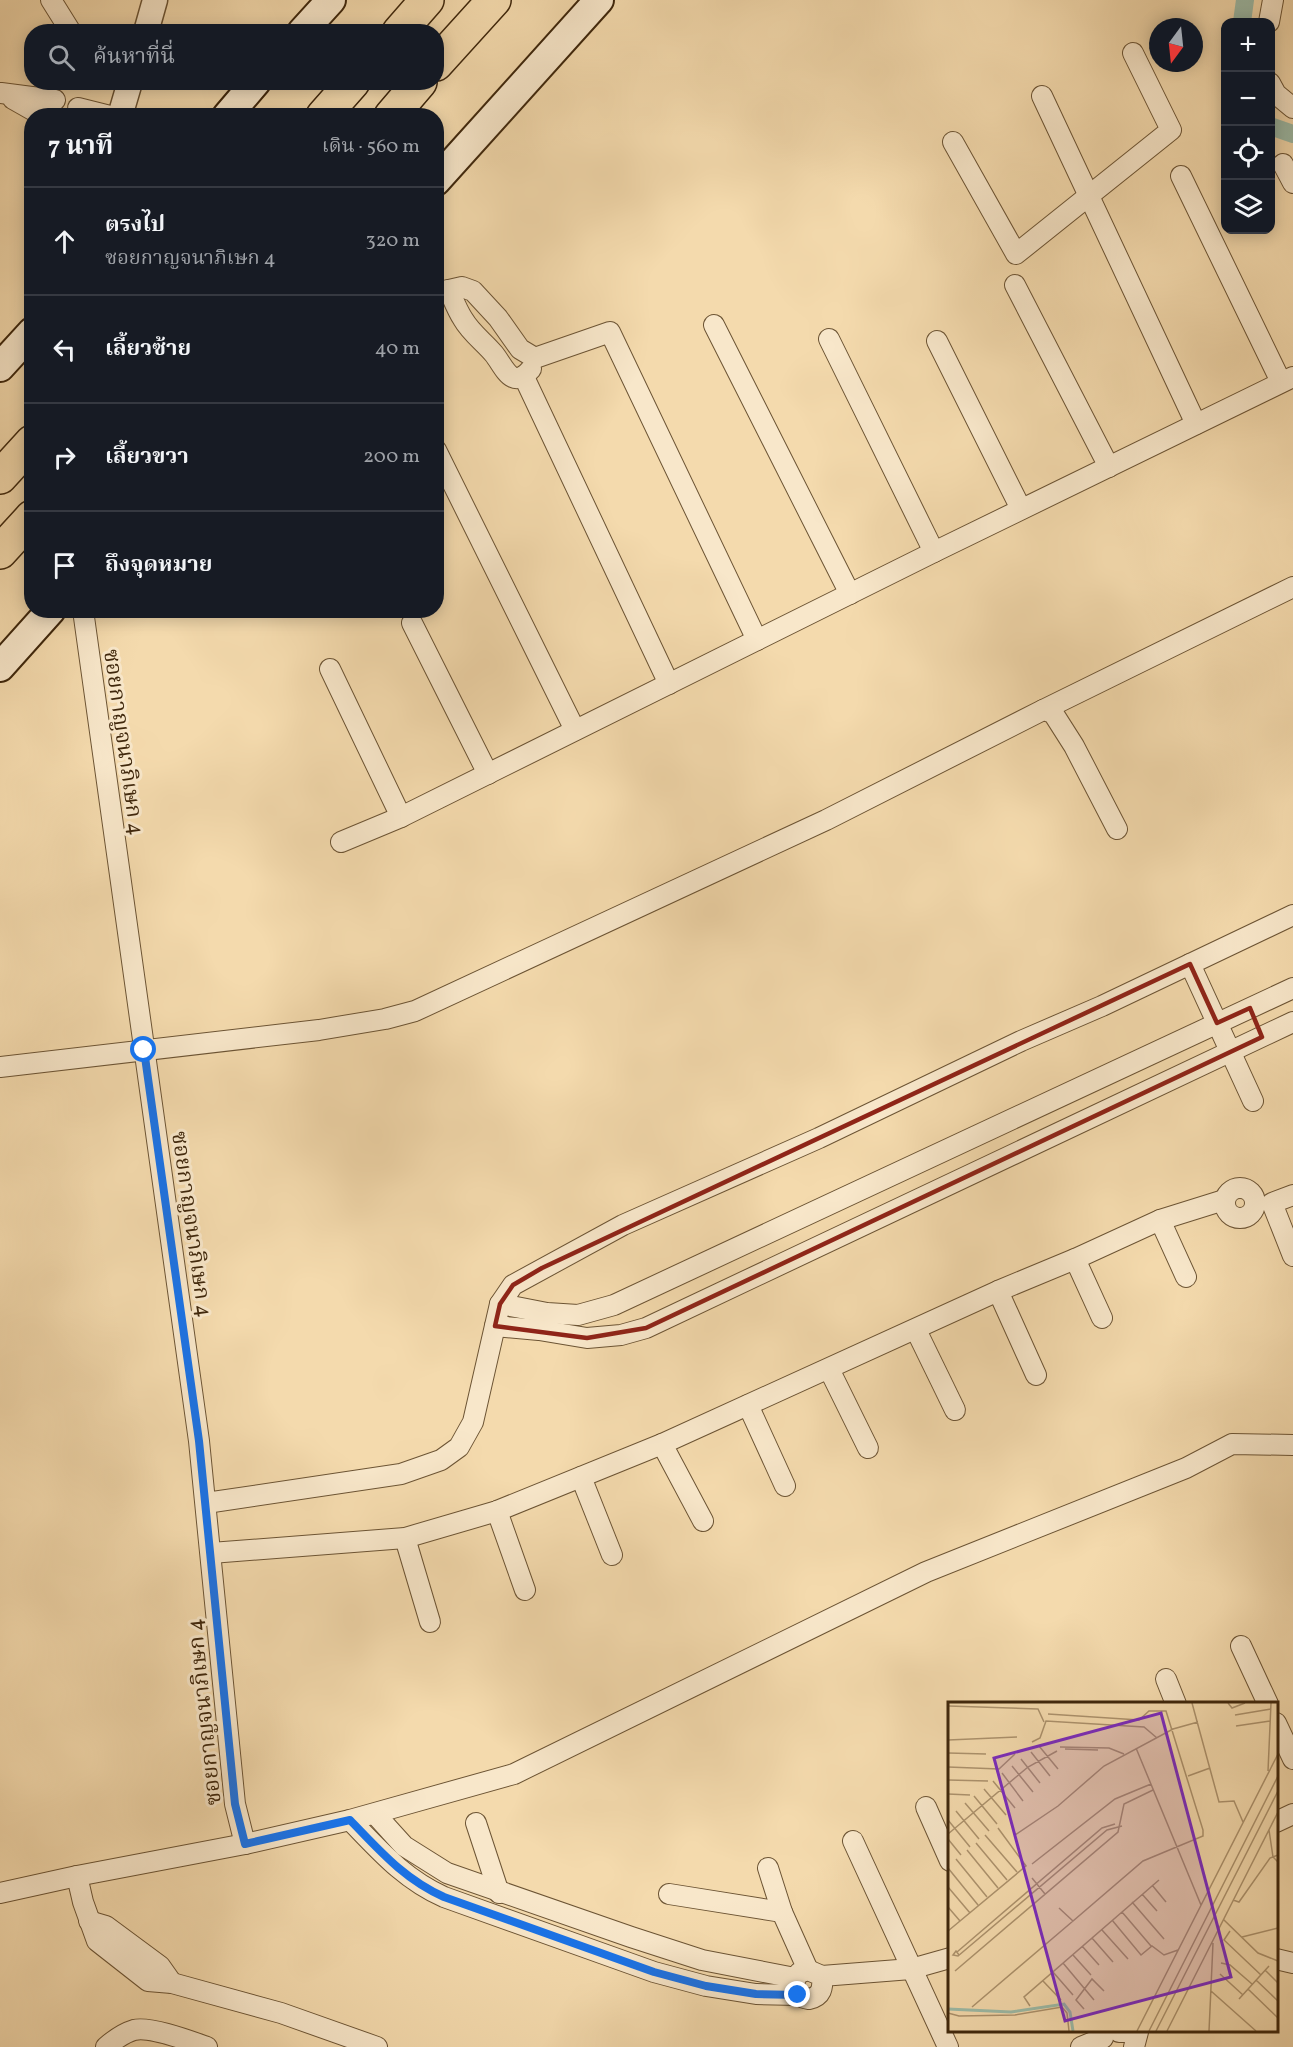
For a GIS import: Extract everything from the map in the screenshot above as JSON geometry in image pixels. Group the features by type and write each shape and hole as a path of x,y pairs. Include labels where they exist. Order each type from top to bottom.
{"highway":[{"path":"406,24 427,0"},
{"path":"444,55 494,0"},
{"path":"330,108 346,90"},
{"path":"398,108 413,90"},
{"path":"0,477 24,451"},
{"path":"0,552 24,526"}],"main road":[{"path":"309,24 331,0"},
{"path":"444,172 599,0"},
{"path":"234,108 249,90"},
{"path":"0,368 24,341"},
{"path":"0,667 44,618"}],"street":[{"path":"51,0 66,24"},
{"path":"148,24 155,0"},
{"path":"1270,18 1273,0"},
{"path":"953,142 1016,254 1171,130 1133,53"},
{"path":"122,108 128,90"},
{"path":"1,92 55,100"},
{"path":"1,92 29,108"},
{"path":"1275,92 1293,108"},
{"path":"1041,96 1196,424"},
{"path":"1283,164 1293,183"},
{"path":"341,842 401,817 1287,379 1181,177"},
{"path":"1015,285 1109,467"},
{"path":"444,291 462,287 473,291 498,318 520,349 535,358"},
{"path":"444,292 479,339 494,354 502,369 513,376 524,377"},
{"path":"714,325 850,594"},
{"path":"535,358 610,332 757,640"},
{"path":"829,339 934,552"},
{"path":"937,341 1021,509"},
{"path":"524,377 532,369 535,358"},
{"path":"524,377 669,684"},
{"path":"444,466 575,730"},
{"path":"0,1067 319,1030 384,1019 415,1011 826,820 1293,587"},
{"name":"ซอยกาญจนาภิเษก 4","path":"84,618 199,1441 235,1804 245,1844"},
{"path":"412,623 488,774"},
{"path":"330,669 401,817"},
{"path":"1043,710 1053,713 1074,746 1117,829"},
{"path":"206,1503 401,1474 441,1460 459,1447 472,1422 500,1304 513,1285 623,1225 758,1167 1021,1041 1102,1006 1293,915"},
{"path":"1190,964 1253,1101"},
{"path":"500,1304 547,1313 578,1315 614,1305 1293,988"},
{"path":"1250,1008 1262,1037"},
{"path":"495,1326 586,1338 621,1335 646,1328 1293,1022"},
{"path":"211,1553 405,1538 496,1511 662,1444 1160,1220 1224,1200 1225,1208 1230,1215 1245,1218 1263,1204 1293,1195"},
{"path":"1263,1204 1293,1256"},
{"path":"1160,1220 1186,1277"},
{"path":"1075,1259 1102,1318"},
{"path":"998,1291 1036,1375"},
{"path":"916,1330 955,1410"},
{"path":"829,1368 868,1448"},
{"path":"748,1405 785,1486"},
{"path":"662,1444 703,1521"},
{"path":"0,1893 245,1844 350,1820 514,1774 926,1572 1186,1468 1232,1444 1293,1445"},
{"path":"581,1477 612,1555"},
{"path":"496,1511 525,1590"},
{"path":"405,1538 430,1622"},
{"path":"1241,1646 1267,1702"},
{"path":"1166,1679 1175,1702"},
{"path":"1278,1727 1293,1759"},
{"path":"926,1807 948,1856"},
{"path":"375,1814 404,1846 447,1873 500,1893 702,1960 806,1980"},
{"path":"1278,1821 1293,1814"},
{"path":"350,1820 390,1861 423,1887 444,1897 654,1972 706,1986 756,1994 806,1980 911,1969 948,1959"},
{"path":"476,1823 500,1893"},
{"path":"853,1841 948,2047"},
{"path":"768,1868 806,1980"},
{"path":"78,1876 89,1921 106,1926 160,1966 172,1983 280,2013 377,2047"},
{"path":"669,1894 783,1912"},
{"path":"1278,1959 1293,1963"},
{"path":"106,2047 114,2040 136,2030 170,2035 207,2047"},
{"path":"1081,2047 1127,2036"}],"highlighted area":[{"path":"1190,964 1217,1023 1250,1008 1262,1037 646,1328 587,1338 495,1326 500,1304 513,1285 542,1268"}],"waterway":[{"path":"1243,18 1245,0"},
{"path":"1275,128 1293,134"}],"route":[{"path":"144,1050 199,1441 235,1804 245,1844 350,1820 390,1861 423,1887 444,1897 654,1972 706,1986 756,1994 798,1995"}]}
